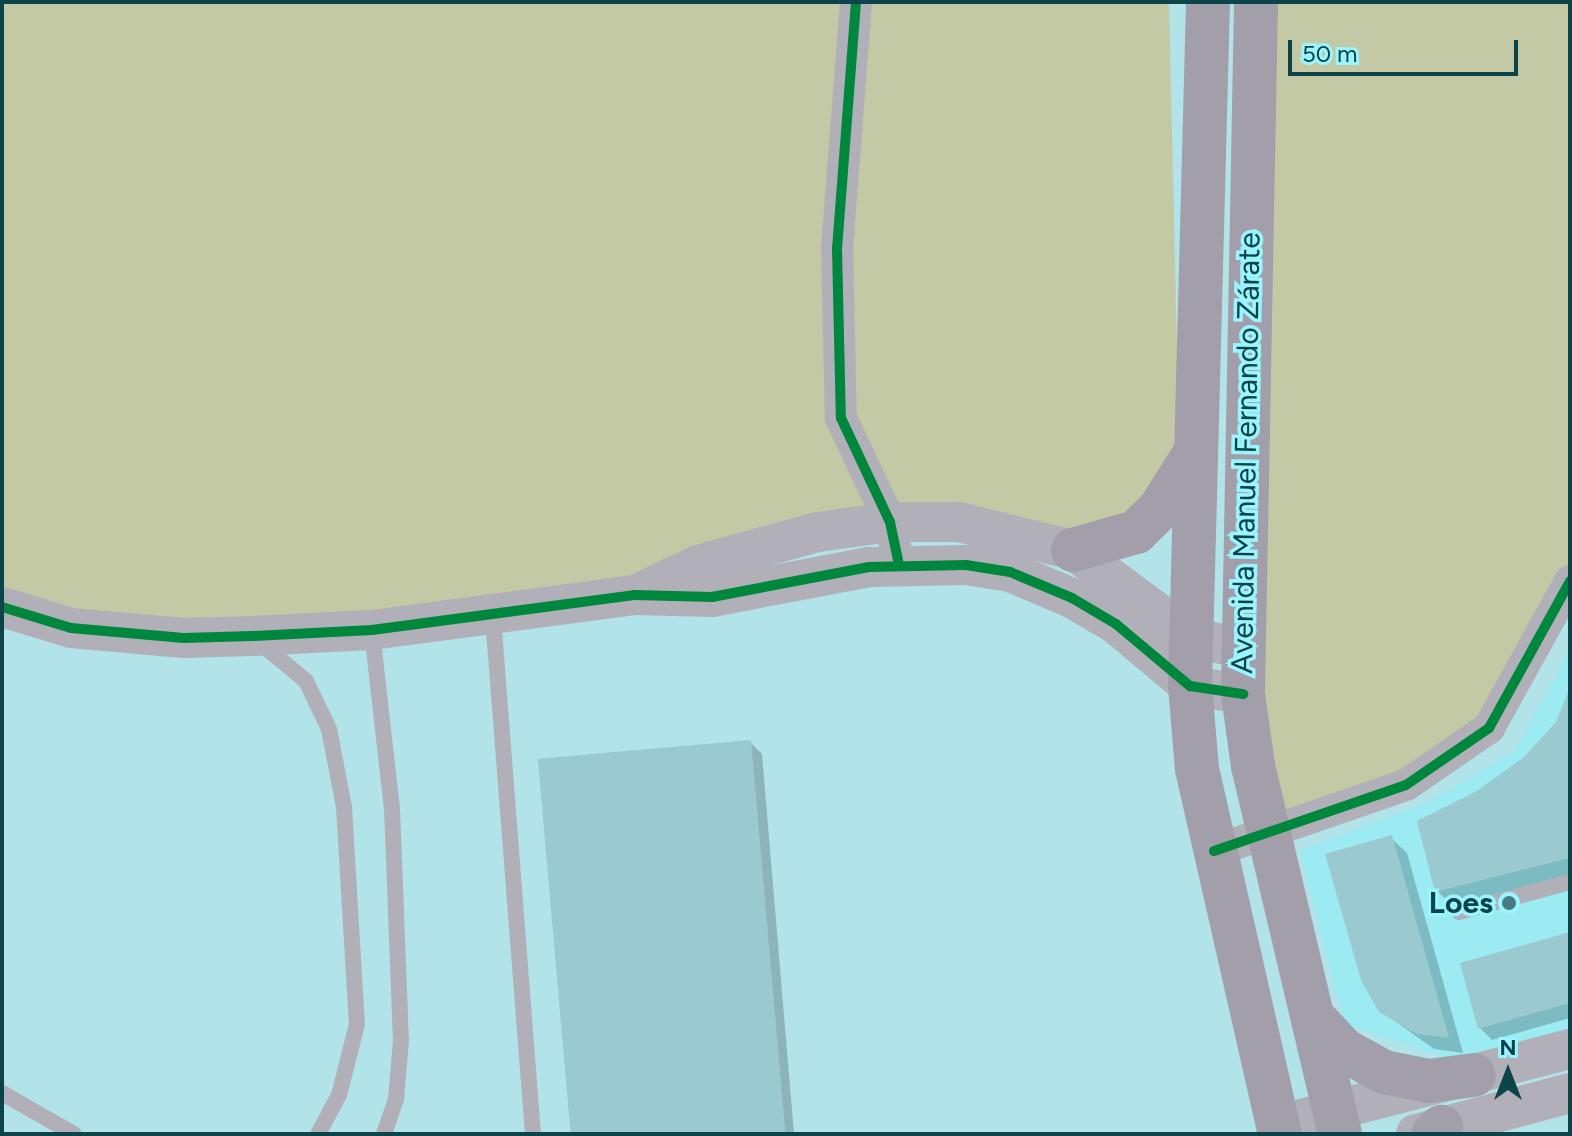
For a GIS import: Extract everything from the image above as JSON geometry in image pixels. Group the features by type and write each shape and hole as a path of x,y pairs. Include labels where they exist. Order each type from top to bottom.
{"main road":[{"name":"Avenida Manuel Fernando Zárate","path":"1208,2 1190,686 1197,769 1279,1130"},
{"name":"Avenida Manuel Fernando Zárate","path":"1256,2 1240,648 1243,694 1253,766 1337,1122"},
{"path":"1073,550 1136,532 1166,501 1198,447"},
{"path":"1313,1017 1344,1050 1384,1072 1429,1081 1474,1075"}],"street":[{"path":"856,2 837,248 841,418 890,522 899,565"},
{"path":"634,595 698,565 818,532 890,522 959,522 1073,550 1190,637 1240,648"},
{"path":"2,607 71,628 184,638 252,636 372,630 493,617 634,595 712,597 899,565 1010,572 1072,598 1116,624 1190,686 1243,694"},
{"path":"1214,851 1271,835 1406,785 1489,728 1570,581"},
{"path":"1279,1130 1337,1122 1474,1075 1570,1049"},
{"path":"1430,1132 1570,1093"}],"lane":[{"path":"493,617 533,1134"},
{"path":"372,630 392,808 401,1040 396,1099 384,1134"},
{"path":"252,636 306,681 329,729 344,807 357,1024 339,1095 318,1134"},
{"path":"1459,912 1570,882"},
{"path":"2,1093 74,1134"}],"shaded area":[{"path":"1570,650 1570,1034 1460,1062 1345,1024 1300,851 1426,803 1514,752"}],"green space":[{"path":"2,2 1169,2 1178,395 1198,447 1136,532 1000,529 698,565 372,630 2,607"},
{"path":"1268,2 1570,2 1570,581 1489,728 1271,835 1240,648"}],"building":[{"path":"1570,687 1570,858 1435,892 1417,821 1477,791 1524,757 1556,722"},
{"path":"751,740 785,1133 571,1134 538,759"},
{"path":"1392,835 1449,1038 1417,1034 1379,1012 1361,980 1325,854"},
{"path":"1570,932 1570,1003 1478,1029 1460,963"}],"cycle path":[{"path":"856,2 837,248 841,418 890,522 899,565"},
{"path":"2,607 71,628 184,638 252,636 372,630 634,595 712,597 869,567 966,565 1010,572 1072,598 1116,624 1190,686 1243,694"},
{"path":"1214,851 1406,785 1489,728 1570,581"}],"place":[{"name":"Loes","path":"1509,903"}]}
